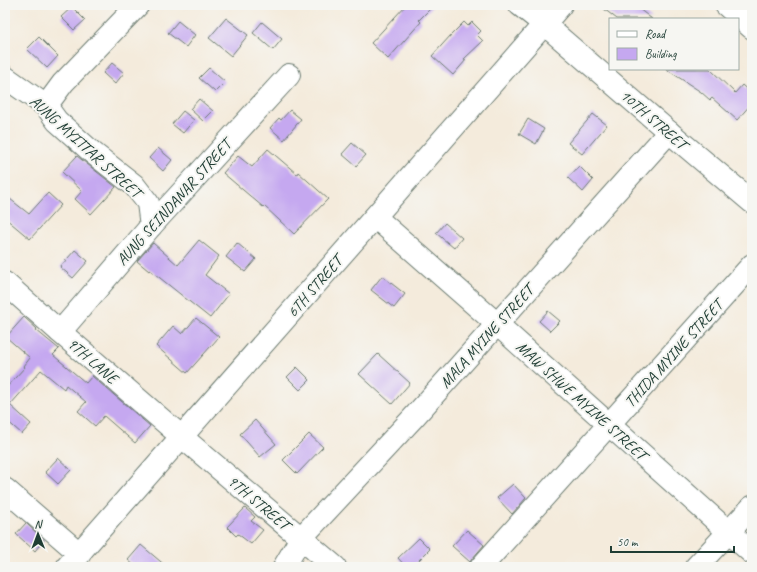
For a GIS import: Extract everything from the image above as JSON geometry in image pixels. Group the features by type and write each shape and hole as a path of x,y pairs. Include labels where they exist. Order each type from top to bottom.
{"street":[{"path":"46,106 63,83 138,5"},
{"name":"10TH STREET","path":"520,5 752,202"},
{"name":"6TH STREET","path":"74,560 561,5"},
{"path":"732,7 752,28"},
{"name":"AUNG SEINDANAR STREET","path":"60,332 151,226 289,75"},
{"name":"AUNG MYITTAR STREET","path":"5,77 46,106 57,121 93,153 134,185 148,204 151,226"},
{"name":"MALA MYINE STREET","path":"284,567 301,538 413,418 669,132"},
{"name":"MAW SHWE MYINE STREET","path":"375,217 497,324 752,553"},
{"name":"THIDA MYINE STREET","path":"481,567 752,265"},
{"name":"9TH LANE","path":"5,283 182,438"},
{"name":"9TH STREET","path":"182,438 335,567"},
{"path":"5,490 74,560"},
{"path":"696,567 752,507"}],"building":[{"path":"406,5 434,5 419,20 421,22 388,59 371,43"},
{"path":"599,5 634,5 651,18 616,18"},
{"path":"72,7 85,20 74,30 61,17"},
{"path":"226,18 248,35 231,56 209,38"},
{"path":"178,21 195,35 186,47 168,33"},
{"path":"262,22 282,39 273,50 253,33"},
{"path":"464,22 468,26 472,22 481,31 477,35 483,41 464,59 466,60 453,75 432,56"},
{"path":"39,37 58,56 47,68 27,49"},
{"path":"112,63 124,73 115,84 103,73"},
{"path":"209,68 225,82 215,92 199,78"},
{"path":"668,70 711,70 735,93 742,85 752,94 752,103 737,120 712,98 710,100 701,92"},
{"path":"199,99 213,111 203,121 190,109"},
{"path":"290,110 301,119 284,140 270,128 279,118 281,120"},
{"path":"183,111 194,120 183,133 172,124"},
{"path":"593,114 607,125 582,154 568,143"},
{"path":"528,119 544,129 536,144 519,134"},
{"path":"352,143 366,155 356,166 342,154"},
{"path":"158,148 172,160 163,171 149,158"},
{"path":"268,149 297,174 298,172 328,199 294,234 264,206 263,207 223,173 238,156 252,167"},
{"path":"77,156 116,187 91,214 75,199 82,191 62,172"},
{"path":"579,166 593,180 583,192 568,178"},
{"path":"48,193 61,205 30,239 5,218 5,195 29,214"},
{"path":"445,223 462,238 454,248 436,233"},
{"path":"199,240 219,256 205,275 229,294 210,318 137,261 153,243 178,265"},
{"path":"237,243 256,259 245,272 226,257"},
{"path":"75,250 88,261 73,278 60,267"},
{"path":"382,276 405,294 394,308 371,290"},
{"path":"548,311 560,321 550,331 539,321"},
{"path":"24,317 37,329 36,330 59,349 53,355 86,383 92,376 150,426 135,443 104,416 95,426 78,411 86,402 66,385 64,389 41,370 10,405 31,424 22,434 5,419 5,389 25,367 24,366 30,358 6,337"},
{"path":"196,318 219,337 187,373 156,346 173,326 182,334"},
{"path":"378,354 410,383 392,404 359,374"},
{"path":"297,367 310,380 300,390 287,377"},
{"path":"255,420 276,444 260,457 240,434"},
{"path":"309,434 323,447 297,474 283,460"},
{"path":"58,458 71,470 58,484 45,472"},
{"path":"513,484 526,498 512,514 497,498"},
{"path":"245,508 255,517 251,521 263,530 251,544 238,534 236,536 227,527"},
{"path":"26,523 44,540 35,551 16,534"},
{"path":"467,530 484,545 470,562 452,546"},
{"path":"419,538 430,549 412,567 406,567 398,558"},
{"path":"141,545 167,567 136,567 128,560"}]}
